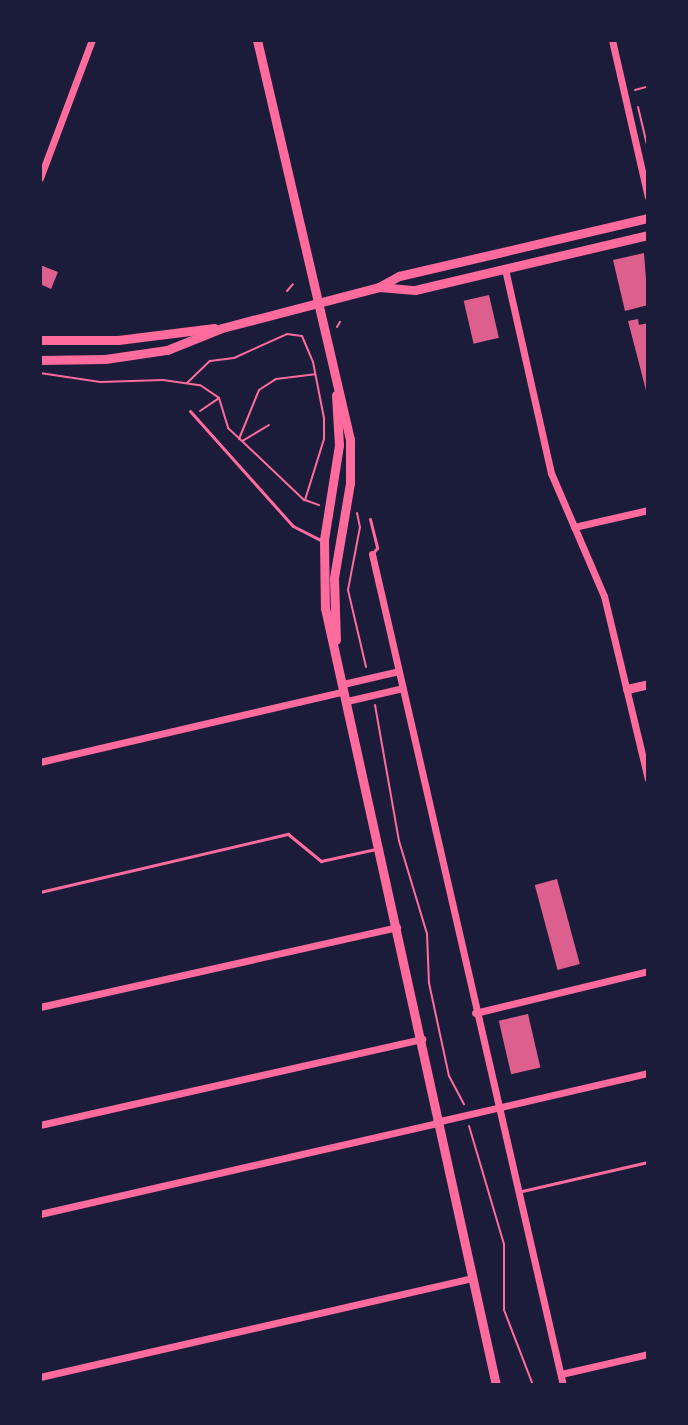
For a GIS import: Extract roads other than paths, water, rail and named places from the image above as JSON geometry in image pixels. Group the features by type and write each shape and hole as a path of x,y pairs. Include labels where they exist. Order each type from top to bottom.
{"street":[{"path":"40,178 92,40"},
{"path":"257,40 336,395 350,439 346,511 339,543 336,653"},
{"path":"612,40 648,197"},
{"path":"40,360 136,356 175,348 222,328 379,287 399,276 648,218"},
{"path":"379,287 415,290 648,235"},
{"path":"500,252 551,473 604,596 648,779"},
{"path":"40,340 118,340 222,328"},
{"path":"336,395 339,445 324,540 325,608 398,927 436,1122 496,1385"},
{"path":"574,527 648,510"},
{"path":"324,540 339,543"},
{"path":"372,554 475,1013 563,1385"},
{"path":"40,762 345,692 368,678 399,671"},
{"path":"627,689 648,684"},
{"path":"345,692 373,695 403,688"},
{"path":"40,1007 398,927"},
{"path":"475,1013 648,971"},
{"path":"40,1125 422,1039"},
{"path":"40,1214 648,1073"},
{"path":"40,1377 472,1278"},
{"path":"561,1374 648,1354"}],"lane":[{"path":"190,411 293,526 324,540"},
{"path":"370,519 377,548 372,554"},
{"path":"40,892 287,834 298,837 310,856 321,861 380,848"},
{"path":"518,1192 648,1162"}]}
